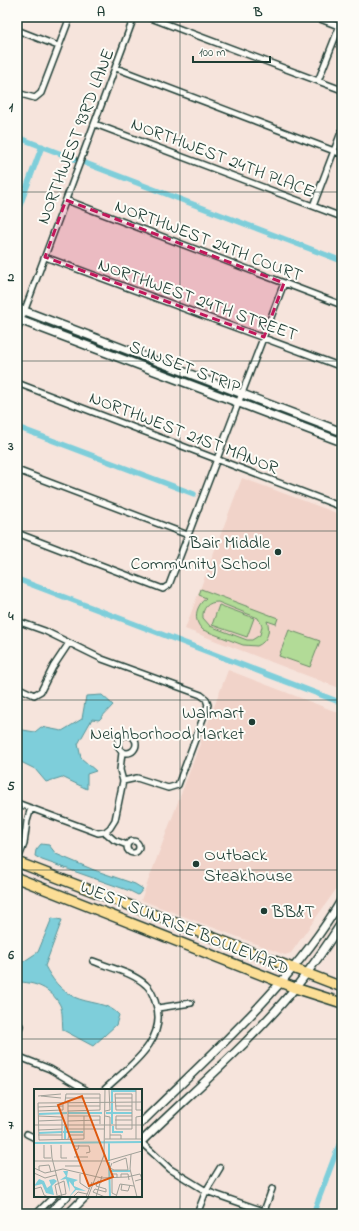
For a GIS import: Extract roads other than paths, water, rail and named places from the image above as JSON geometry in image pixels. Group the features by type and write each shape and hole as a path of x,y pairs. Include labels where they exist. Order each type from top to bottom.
{"highway":[{"name":"WEST SUNRISE BOULEVARD","path":"17,862 342,987"},
{"name":"WEST SUNRISE BOULEVARD","path":"17,878 295,988 342,1003"}],"street":[{"path":"17,93 35,98 41,93 70,17"},
{"name":"NORTHWEST 93RD LANE","path":"17,331 19,320 25,311 134,17"},
{"path":"148,17 342,90"},
{"path":"315,17 341,27"},
{"path":"318,81 341,27 342,20"},
{"path":"17,30 58,46"},
{"path":"116,68 342,154"},
{"name":"NORTHWEST 24TH PLACE","path":"95,124 342,217"},
{"path":"313,206 342,130"},
{"name":"NORTHWEST 24TH COURT","path":"66,200 342,305"},
{"name":"NORTHWEST 24TH STREET","path":"45,257 342,367"},
{"path":"17,533 163,589 169,585 218,460 284,283"},
{"name":"SUNSET STRIP","path":"17,308 342,432"},
{"name":"SUNSET STRIP","path":"19,320 342,442"},
{"name":"NORTHWEST 21ST MANOR","path":"17,383 342,507"},
{"path":"17,470 188,535"},
{"path":"17,621 102,659 201,695 206,699 208,705 178,785 168,788 137,778 123,781"},
{"path":"17,687 34,694 41,691 53,667 69,643"},
{"path":"17,803 98,833 105,832 110,828 115,820 123,781 120,770 122,752"},
{"path":"17,862 24,844 27,821 31,808"},
{"path":"105,832 114,840 128,845"},
{"path":"142,1122 236,1030 280,982 314,941 342,899"},
{"path":"142,1141 254,1033 295,988 342,922"},
{"path":"93,961 131,976 146,985 158,1008 158,1022 155,1035 148,1049 105,1089"},
{"path":"158,1008 191,1003"},
{"path":"17,1034 20,1026"},
{"path":"17,1056 50,1069 84,1089"},
{"path":"26,1134 34,1138"},
{"path":"142,1143 170,1169 206,1191 272,1214"},
{"path":"197,1214 206,1191 220,1168"},
{"path":"264,1211 272,1189"},
{"path":"36,1214 53,1197"},
{"path":"49,1214 66,1197"},
{"path":"68,1214 85,1197"}],"water":[{"path":"102,695 113,705 99,720 92,719 78,744 81,758 96,771 87,774 87,789 62,777 46,782 35,769 17,760 17,729 35,732 41,727 62,731 82,719 86,696"},
{"path":"41,844 49,845 56,854 94,870 135,884 143,889 138,895 42,860 35,856 36,850"},
{"path":"52,918 62,920 45,966 57,984 74,997 104,1005 119,1015 116,1025 93,1046 63,1030 61,1008 52,994 42,987 30,983 17,982 17,966 38,952"}],"waterway":[{"path":"17,137 77,160"},
{"path":"17,213 42,146"},
{"path":"85,163 342,261"},
{"path":"17,427 194,494"},
{"path":"17,579 342,703"},
{"path":"313,1214 342,1137"}],"place":[{"name":"Bair Middle Community School","path":"278,552"},
{"name":"Walmart Neighborhood Market","path":"252,722"},
{"name":"Outback Steakhouse","path":"196,864"},
{"name":"BB&T","path":"264,911"}]}
